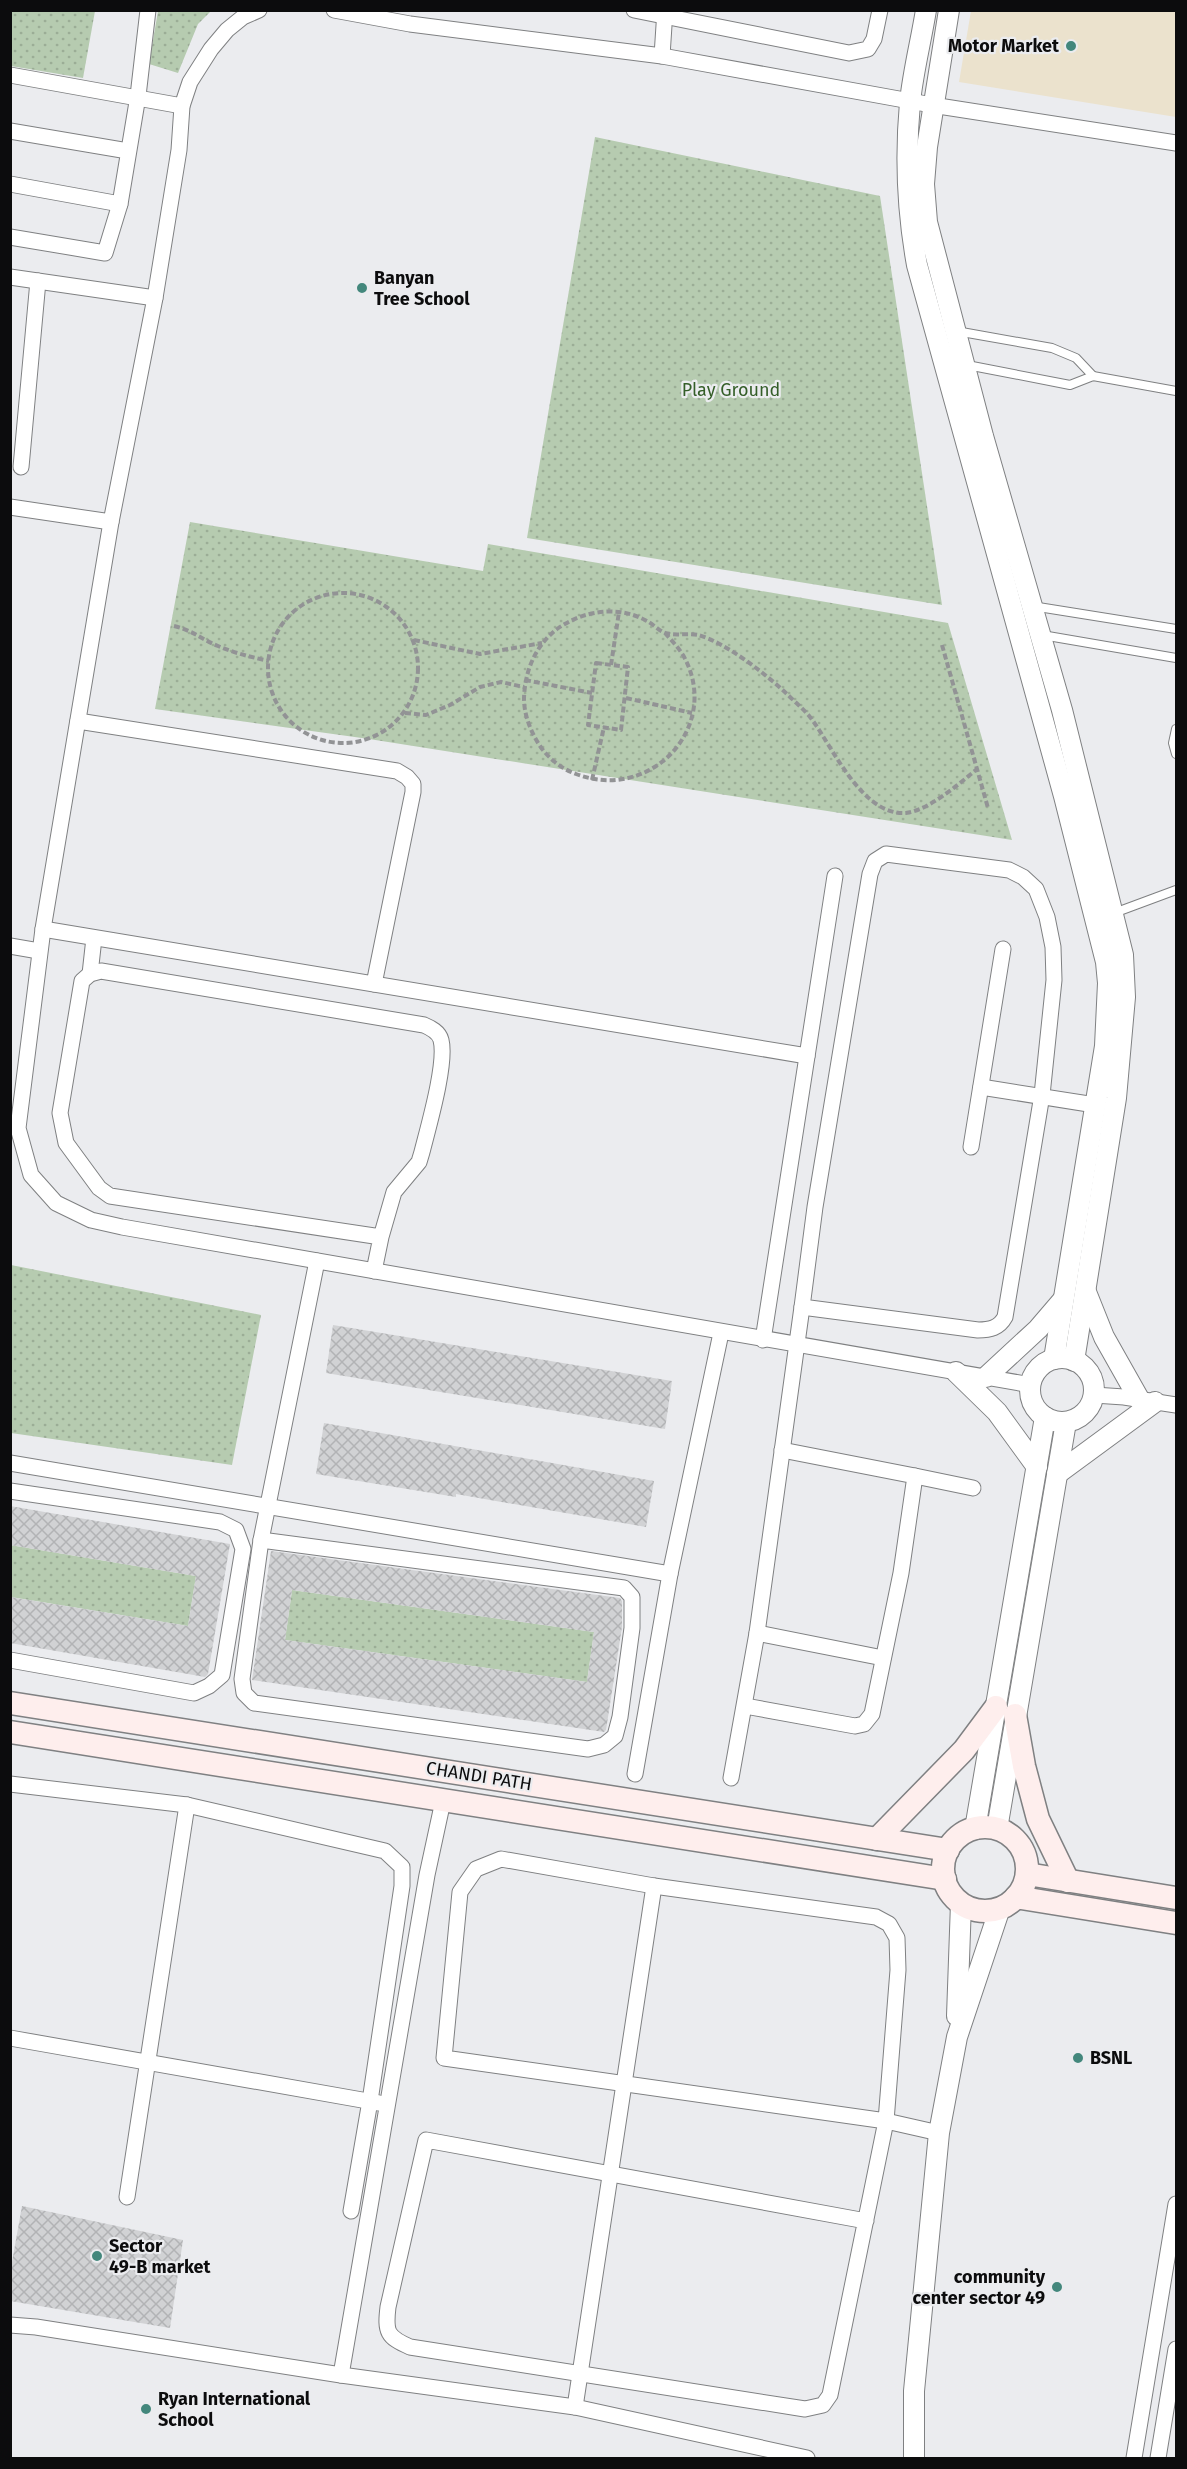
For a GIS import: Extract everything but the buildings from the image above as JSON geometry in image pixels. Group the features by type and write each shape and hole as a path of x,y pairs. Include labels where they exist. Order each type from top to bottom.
{"main road":[{"path":"877,1839 964,1750 1008,1699"},
{"path":"1008,1699 1038,1819 1068,1881"},
{"name":"CHANDI PATH","path":"10,1703 948,1850"},
{"name":"CHANDI PATH","path":"10,1732 443,1802 945,1879"},
{"path":"1008,1903 1024,1886 1027,1874 1026,1859 1020,1846 1010,1835 986,1829 964,1833 948,1850 944,1864 945,1879 951,1893 961,1903 980,1911 1008,1903 1176,1923"},
{"path":"1027,1874 1176,1898"}],"street":[{"path":"10,237 105,253 120,204 138,96 148,10"},
{"path":"260,10 243,17 227,30 211,49 190,82 182,106 179,150 154,298 111,522 39,951 18,1128 31,1175 56,1203 91,1220 722,1333 1031,1385"},
{"path":"334,10 410,17 662,56 932,105 1176,142"},
{"path":"634,10 665,13 849,53 868,49 874,39 880,10"},
{"path":"926,10 910,100 907,166 909,224 916,264 1064,796 1104,917 1122,955 1125,997 1116,1098 1074,1361"},
{"path":"949,10 932,105 924,184 927,222 964,364 1062,710 1104,917 1108,983 1105,1046 1054,1359"},
{"path":"662,56 665,13"},
{"path":"10,75 138,96 182,106"},
{"path":"10,131 128,151"},
{"path":"10,184 120,204"},
{"path":"10,277 154,298"},
{"path":"21,467 38,281"},
{"path":"10,507 111,522"},
{"path":"78,721 397,771 407,777 413,784 413,792 374,984"},
{"path":"731,1778 757,1633 802,1307 838,1064 870,874 874,861 886,854 1009,870 1023,877 1036,889 1047,917 1053,946 1054,980 1042,1095 1005,1317 991,1330 978,1330 802,1307"},
{"path":"764,1340 834,876"},
{"path":"43,929 807,1056"},
{"path":"90,974 94,938"},
{"path":"10,946 39,951"},
{"path":"971,1147 1004,950"},
{"path":"374,1270 394,1192 418,1162 424,1142 437,1089 441,1048 441,1038 434,1030 424,1025 100,971 90,974 82,981 60,1113 66,1143 99,1188 110,1196 381,1237"},
{"path":"981,1087 1095,1105"},
{"path":"261,1540 624,1588 632,1597 632,1628 620,1717 615,1736 604,1745 588,1749 254,1702 244,1693 242,1679 261,1540 317,1260"},
{"path":"1086,1292 1104,1337 1147,1400"},
{"path":"986,1377 1038,1329 1064,1299"},
{"path":"635,1774 670,1574 722,1333"},
{"path":"1064,1358 1074,1361 1090,1375 1094,1384 1091,1405 1084,1413 1066,1422 1045,1417 1032,1401 1031,1385 1037,1371 1054,1359 1064,1358"},
{"path":"956,1372 997,1412 1037,1467"},
{"path":"1094,1395 1176,1405"},
{"path":"1057,1474 1147,1400"},
{"path":"986,1829 1008,1699 1045,1417"},
{"path":"1008,1699 1057,1474 1066,1422"},
{"path":"782,1450 974,1488"},
{"path":"10,1463 670,1574"},
{"path":"745,1706 855,1726 864,1724 872,1714 901,1573 915,1476"},
{"path":"10,1491 220,1522 236,1530 243,1549 222,1676 209,1686 194,1693 10,1660"},
{"path":"220,1522 225,1498"},
{"path":"757,1633 883,1658"},
{"path":"10,1784 187,1805 385,1851 402,1867 402,1886 351,2211"},
{"path":"341,2375 427,1875 443,1802"},
{"path":"127,2197 187,1805"},
{"path":"866,2221 426,2140 388,2307 386,2325 390,2335 410,2347 805,2409 822,2405 830,2395 866,2221 886,2121 898,1970 897,1938 889,1924 876,1917 654,1886 501,1859 476,1869 460,1892 444,2058 886,2121 939,2133"},
{"path":"575,2407 654,1886"},
{"path":"914,2458 914,2391 939,2133 957,2037 961,1903"},
{"path":"957,2037 1008,1903"},
{"path":"10,2038 388,2104"},
{"path":"1134,2458 1173,2244 1176,2204"},
{"path":"10,2325 36,2327 341,2375 575,2407 807,2458"},
{"path":"1158,2458 1172,2407 1176,2349"}],"lane":[{"path":"934,329 1052,348 1076,358 1093,376"},
{"path":"943,361 1070,385 1093,376 1176,391"},
{"path":"1010,602 1176,628"},
{"path":"1018,632 1176,658"},
{"path":"1176,729 1173,743 1176,754"},
{"path":"1104,917 1176,890"}],"path":[{"path":"342,592 366,596 387,606 404,623 413,640 419,668 416,692 405,713 383,733 369,739 346,744 322,741 300,730 283,714 272,693 267,669 270,646 281,624 298,607 319,596 342,592"},
{"path":"594,612 619,612 644,619 665,633 683,655 693,681 692,712 685,736 668,758 645,774 618,782 592,780 564,769 544,753 530,731 524,706 524,687 533,656 549,636 569,621 594,612"},
{"path":"610,665 619,612"},
{"path":"174,626 192,631 216,645 242,655 268,661"},
{"path":"665,633 698,635 736,654 776,684 812,719 869,800 886,809 906,813 926,805 954,789 977,769"},
{"path":"413,640 480,654 543,643"},
{"path":"942,645 988,808"},
{"path":"596,663 628,667 621,730 588,725 592,693 596,663"},
{"path":"525,680 592,693"},
{"path":"405,713 426,715 450,705 480,687 501,682 524,687"},
{"path":"626,698 692,712"},
{"path":"592,780 604,727"}],"shaded area":[{"name":"Motor Market","path":"971,11 1176,11 1176,117 959,82"}],"green space":[{"path":"10,11 95,11 83,78 11,66"},
{"path":"158,11 211,11 198,24 178,73 149,64"},
{"name":"Play Ground","path":"595,137 880,196 942,605 527,538"},
{"path":"190,522 483,571 488,544 948,623 1012,840 369,739 155,709"},
{"path":"11,1265 261,1315 232,1465 11,1433"},
{"path":"10,1545 196,1576 188,1626 11,1597"},
{"path":"292,1590 594,1632 587,1682 285,1640"}],"place":[{"name":"Motor Market","path":"1071,46"},
{"name":"Banyan Tree School","path":"362,288"},
{"name":"BSNL","path":"1078,2058"},
{"name":"Sector 49-B market","path":"97,2256"},
{"name":"community center sector 49","path":"1057,2287"},
{"name":"Ryan International School","path":"146,2409"}]}
